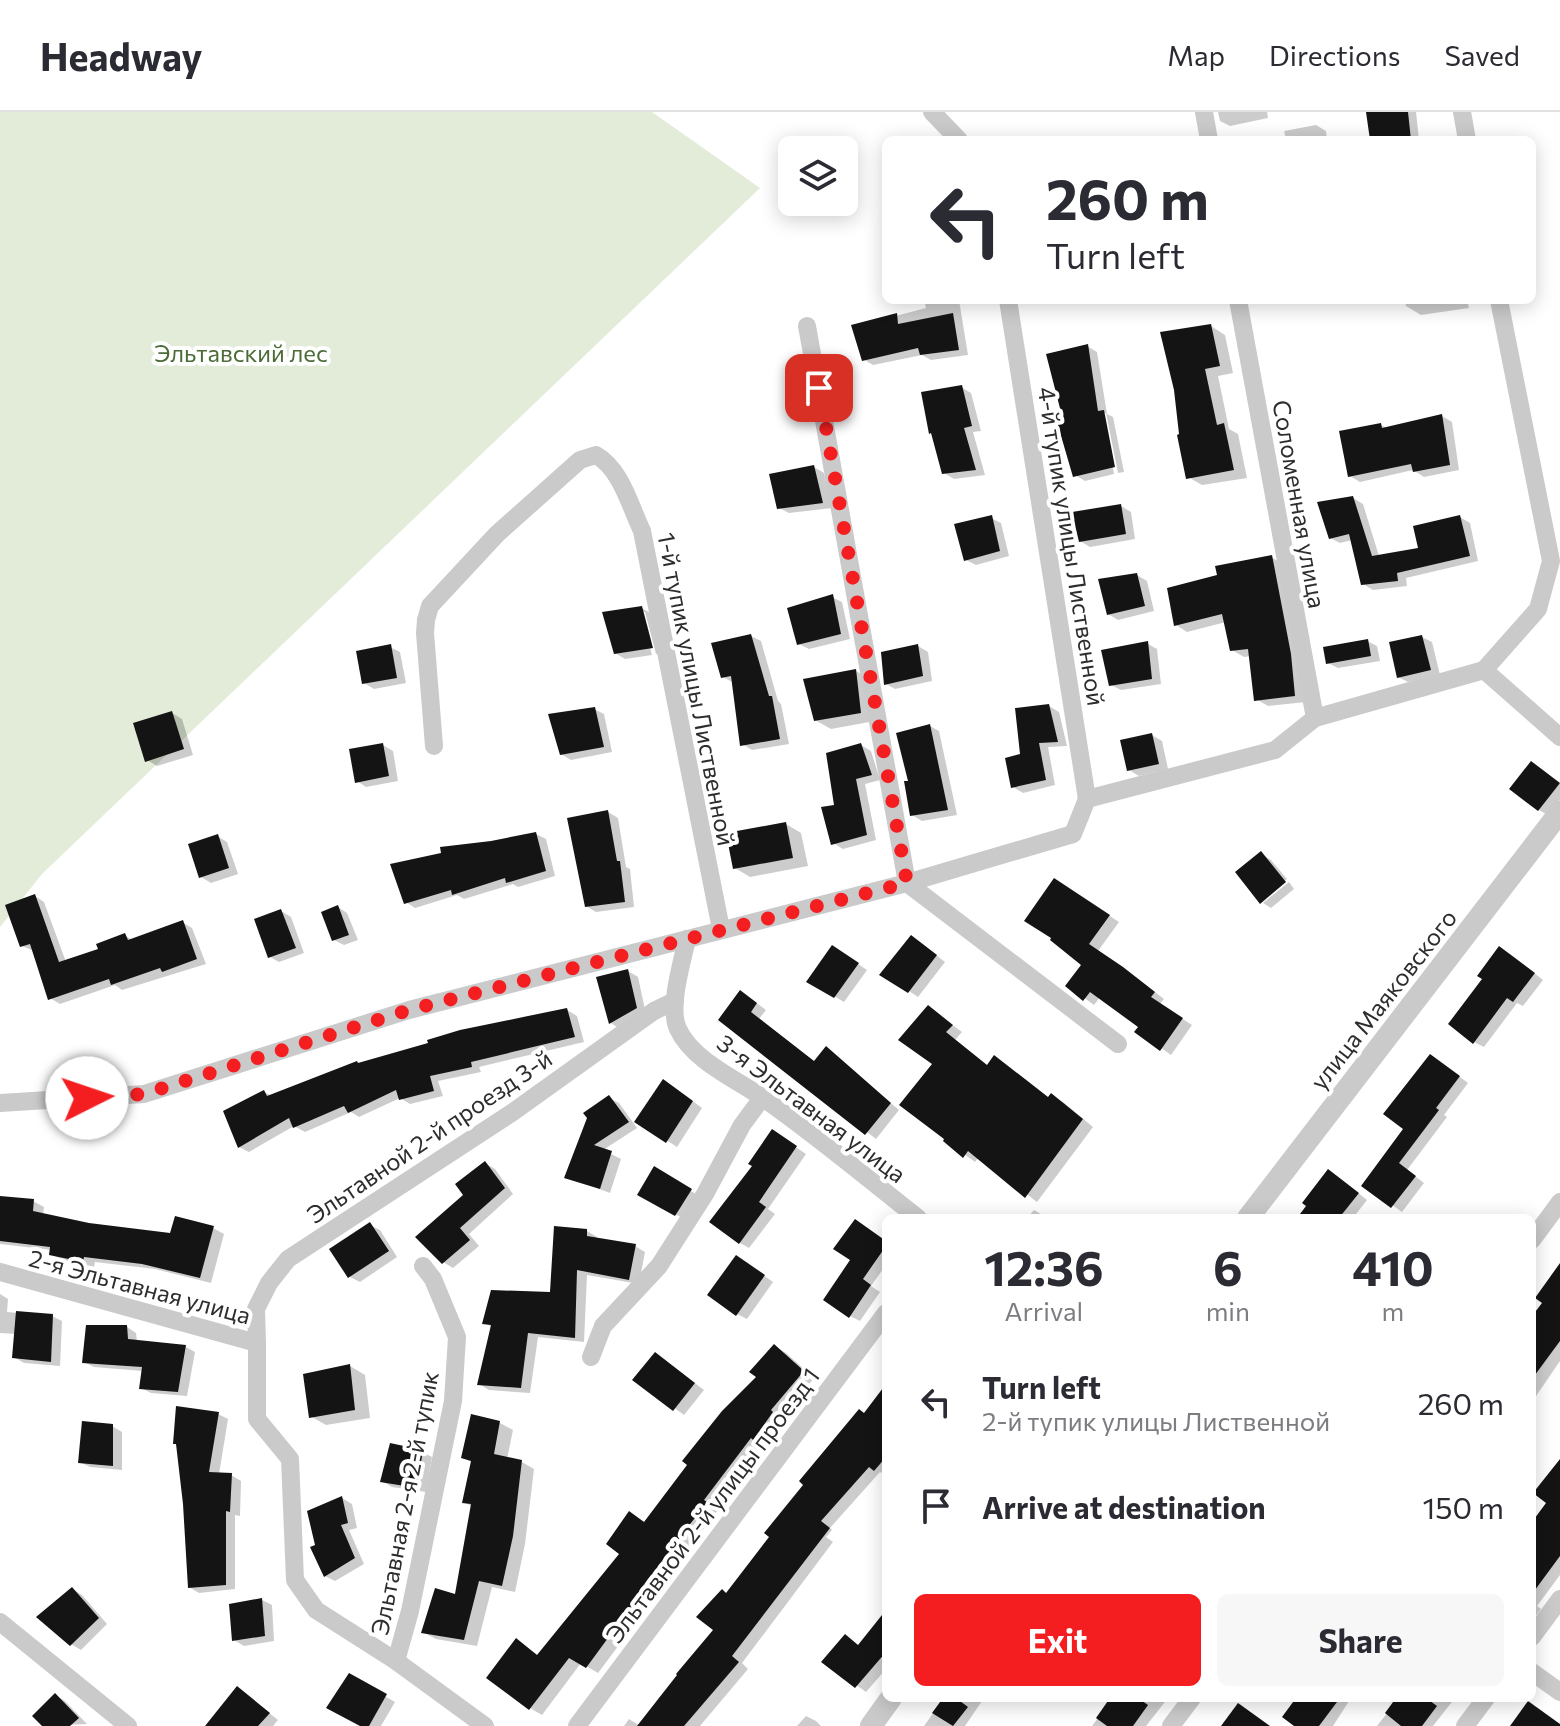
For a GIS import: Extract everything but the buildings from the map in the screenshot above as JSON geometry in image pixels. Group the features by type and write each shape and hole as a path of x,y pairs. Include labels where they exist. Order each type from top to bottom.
{"street":[{"path":"932,112 955,136"},
{"path":"1204,112 1208,136"},
{"path":"1462,112 1466,136"},
{"name":"4-й тупик улицы Лиственной","path":"1009,304 1087,799"},
{"name":"Соломенная улица","path":"1239,304 1315,718"},
{"path":"0,1103 144,1094 409,1010 907,883 1073,834 1087,799 1275,750 1315,718 1484,670 1538,609 1551,561 1500,304"},
{"path":"807,326 907,883 1118,1044"},
{"name":"1-й тупик улицы Лиственной","path":"434,746 425,633 430,606 497,534 580,460 596,455 607,461 642,531 721,929"},
{"path":"1484,670 1560,737"},
{"name":"улица Маяковского","path":"1251,1214 1560,812"},
{"name":"3-я Эльтавная улица","path":"687,939 675,1001 677,1028 692,1047 719,1072 762,1098 913,1214"},
{"name":"Эльтавной 2-й проезд 3-й","path":"257,1343 256,1309 269,1283 288,1259 513,1112 654,1011 675,1001"},
{"path":"591,1357 603,1326 659,1266 705,1194 742,1125 762,1098"},
{"path":"1536,1235 1560,1202"},
{"name":"Эльтавная 2-я 2-й тупик","path":"396,1661 410,1611 453,1401 457,1337 433,1279 423,1266"},
{"name":"2-я Эльтавная улица","path":"0,1272 257,1343 257,1419 290,1459 295,1580 316,1610 396,1661 485,1726"},
{"name":"Эльтавной 2-й улицы проезд 1","path":"577,1726 882,1318"},
{"path":"1536,1632 1560,1599"},
{"path":"0,1622 128,1726"},
{"path":"1536,1675 1560,1692"},
{"path":"871,1726 888,1702"},
{"path":"1171,1726 1189,1702"},
{"path":"1465,1726 1483,1702"}],"green space":[{"name":"Эльтавский лес","path":"0,112 652,112 760,188 42,874 0,927"}],"route":[{"path":"87,1098 144,1094 409,1010 907,883 819,388"}]}
